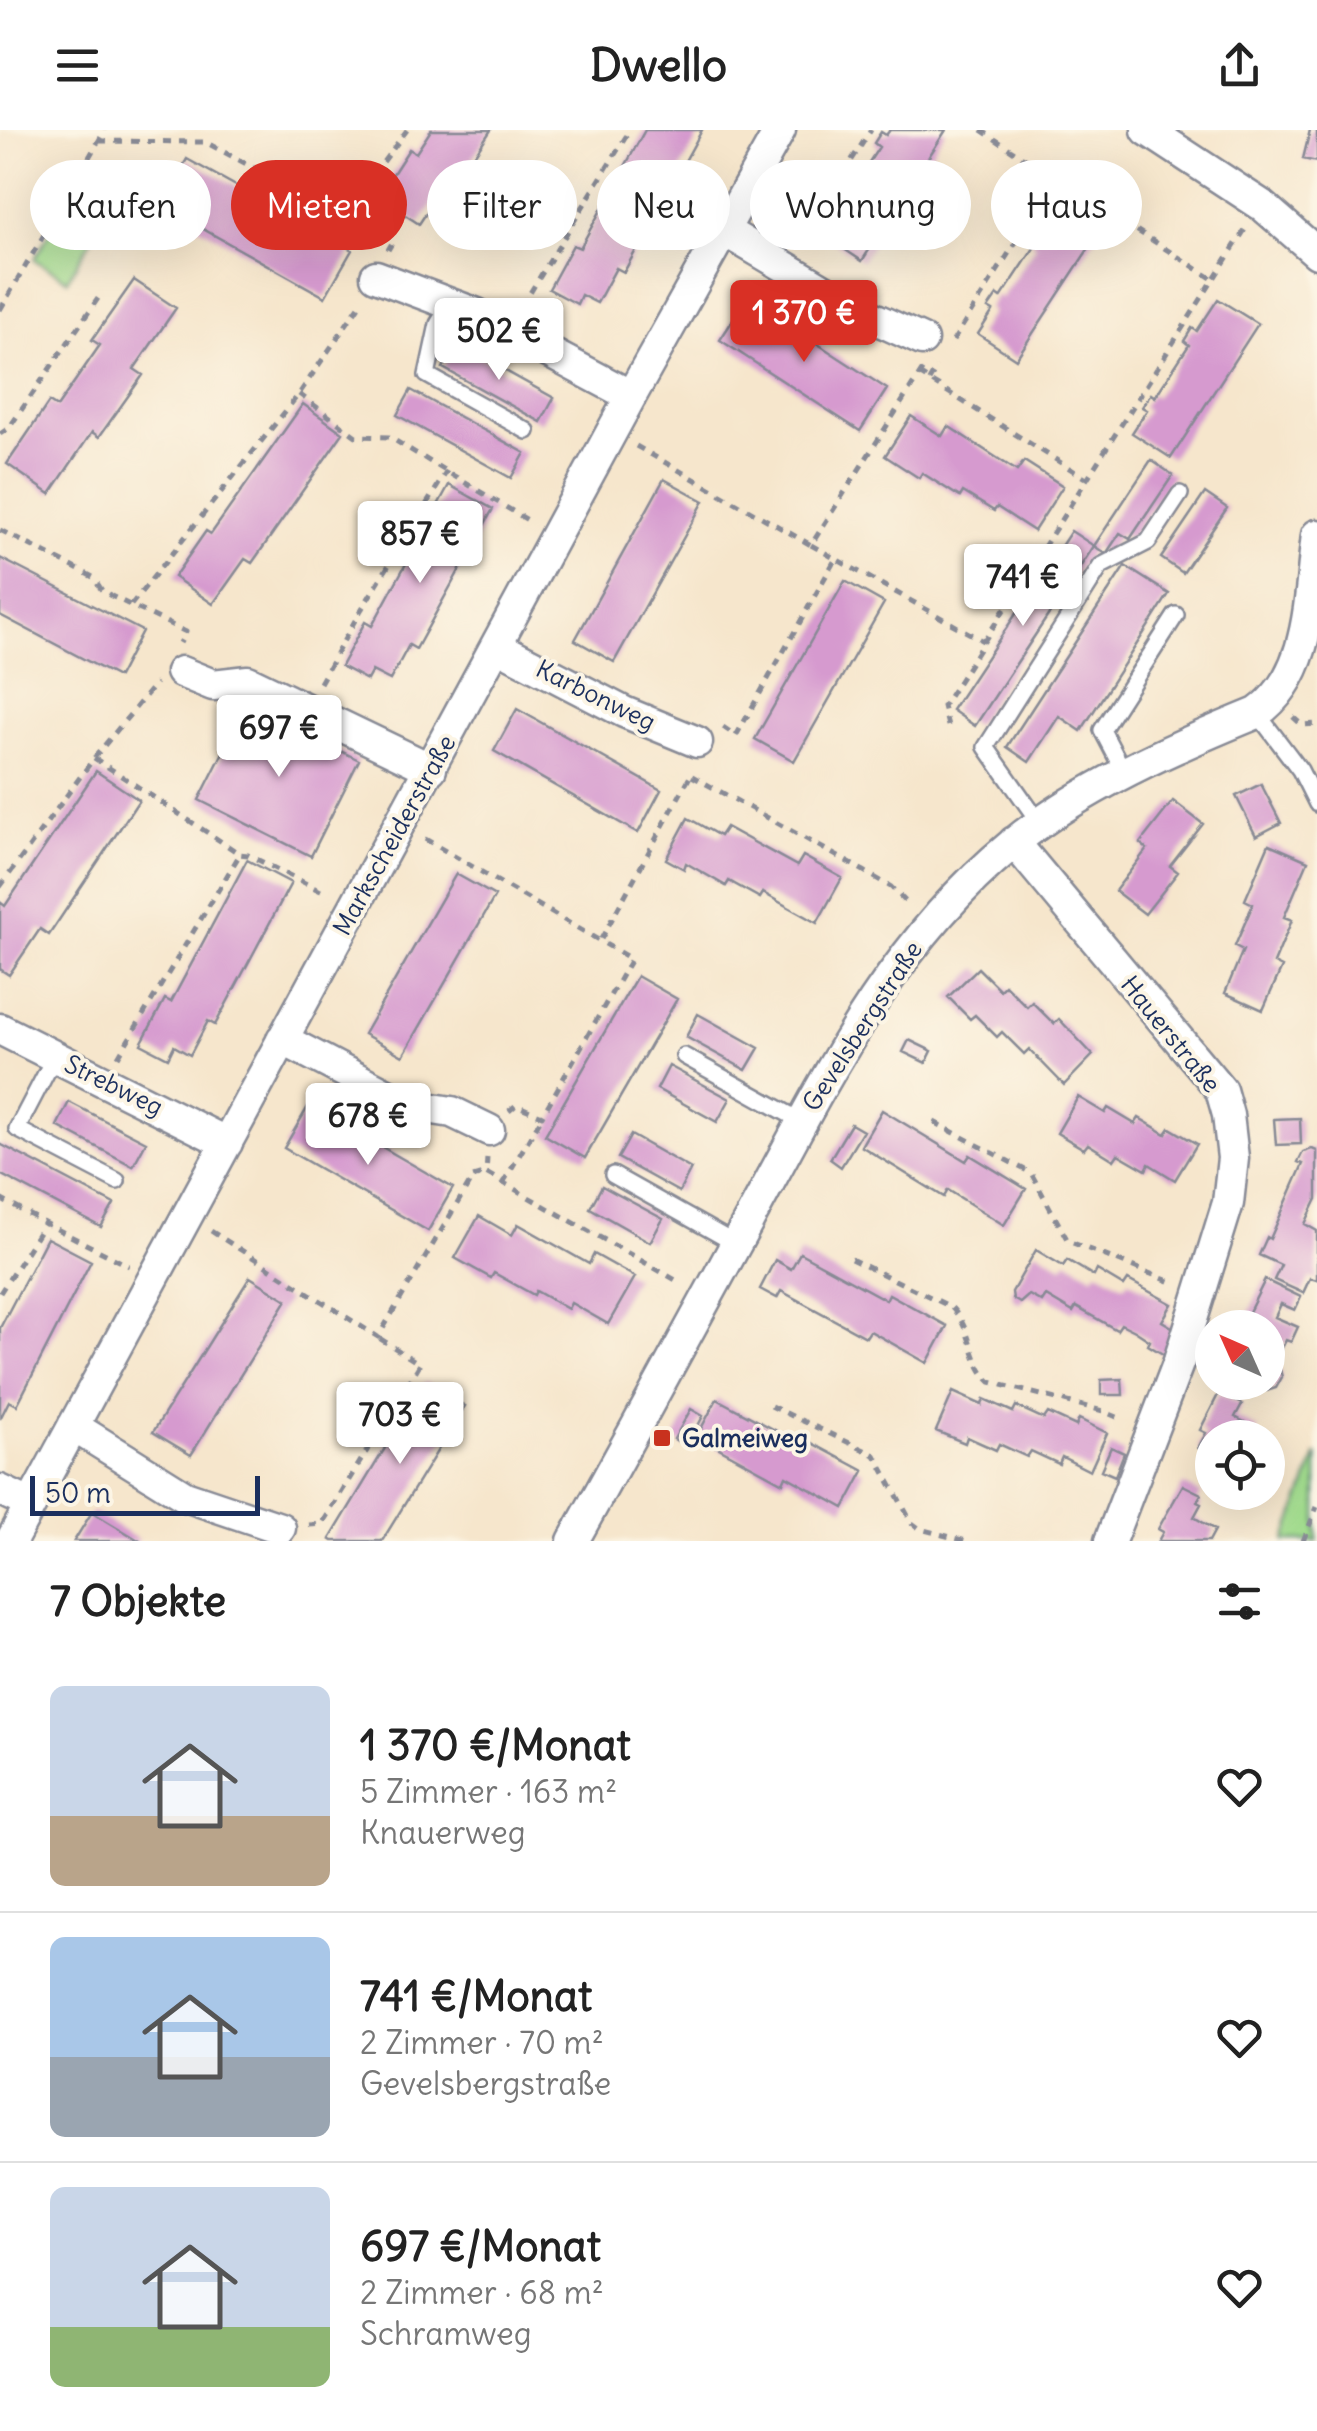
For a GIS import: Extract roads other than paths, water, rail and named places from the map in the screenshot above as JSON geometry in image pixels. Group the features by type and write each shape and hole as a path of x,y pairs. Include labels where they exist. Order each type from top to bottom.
{"street":[{"name":"Markscheiderstraße","path":"730,218 780,130"},
{"path":"1147,130 1263,206 1317,253"},
{"path":"730,234 864,314 922,340"},
{"name":"Markscheiderstraße","path":"11,1541 712,250"},
{"path":"376,276 478,314 631,396"},
{"name":"Gevelsbergstraße","path":"573,1541 830,1068 910,948 1014,842 1125,774 1257,713 1274,700 1294,669 1303,642 1317,535"},
{"name":"Karbonweg","path":"496,646 624,712 697,742"},
{"path":"174,669 214,684 248,681 431,769"},
{"name":"Hauerstraße","path":"1014,842 1220,1090 1234,1158 1228,1204 1200,1294 1110,1541"},
{"name":"Strebweg","path":"0,1030 227,1142"},
{"path":"282,1040 408,1105 452,1112 489,1130"},
{"path":"73,1426 184,1496 280,1528"},
{"path":"0,1490 30,1504"}],"lane":[{"path":"450,304 438,324 426,375 527,431"},
{"path":"1041,825 986,747 1101,566 1148,542 1180,494"},
{"path":"1125,774 1102,730 1176,615"},
{"path":"1257,713 1300,770 1317,804"},
{"path":"55,1056 17,1129 117,1180"},
{"path":"684,1056 801,1121"},
{"path":"613,1174 736,1244"}],"place":[{"name":"Galmeiweg","path":"662,1438"}]}
